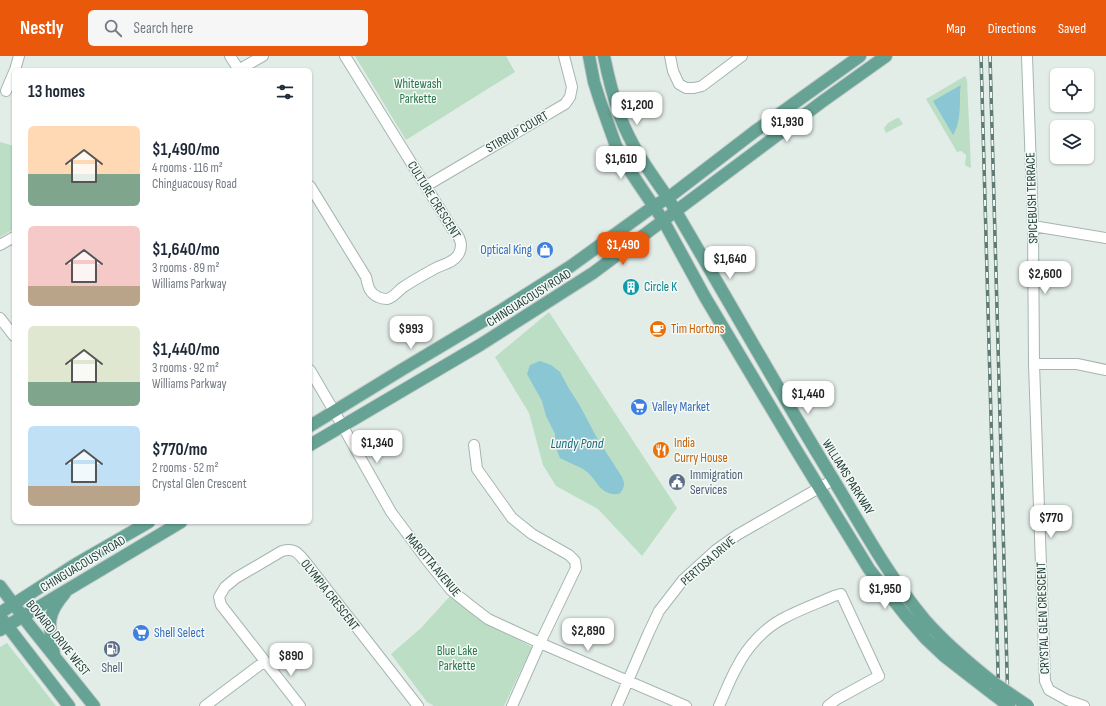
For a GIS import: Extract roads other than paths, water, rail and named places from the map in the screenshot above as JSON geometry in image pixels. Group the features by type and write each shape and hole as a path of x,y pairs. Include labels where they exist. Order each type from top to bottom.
{"main road":[{"name":"WILLIAMS PARKWAY","path":"589,56 598,96 613,139 632,174 663,220 705,297 869,569 906,616 944,656 962,672 1028,706"},
{"name":"WILLIAMS PARKWAY","path":"604,56 610,84 620,116 632,143 644,164 668,198 807,438 892,576 926,621 1009,706"},
{"name":"CHINGUACOUSY ROAD","path":"312,425 500,312 564,270 654,206 668,198 754,132 860,56"},
{"name":"CHINGUACOUSY ROAD","path":"312,444 480,345 593,273 823,101 886,56"},
{"name":"CHINGUACOUSY ROAD","path":"0,612 76,564 146,524"},
{"name":"CHINGUACOUSY ROAD","path":"2,624 22,616 178,524"},
{"name":"BOVAIRD DRIVE WEST","path":"0,586 94,706"},
{"path":"54,655 49,624 57,603 70,588"},
{"path":"2,624 70,706"}],"street":[{"path":"15,68 19,56"},
{"path":"230,56 237,68"},
{"path":"242,68 263,56"},
{"name":"CULTURE CRESCENT","path":"312,189 366,277 368,288 372,294 380,298 387,299 394,296 402,288 436,268 450,262 458,254 460,241 458,235 453,230 345,56"},
{"name":"STIRRUP COURT","path":"426,186 565,104 570,97 572,87 564,56"},
{"path":"670,56 673,71 679,84 686,88 694,88 702,86 742,56"},
{"name":"SPICEBUSH TERRACE","path":"1027,56 1033,226 1034,364"},
{"path":"7,91 12,77"},
{"path":"1033,226 1106,238"},
{"path":"0,245 12,238"},
{"path":"0,318 12,333"},
{"path":"1034,364 1077,364 1106,370"},
{"name":"CRYSTAL GLEN CRESCENT","path":"1034,364 1045,681 1048,690 1067,700 1084,706"},
{"name":"MAROTTA AVENUE","path":"312,373 391,512 451,590 488,619 686,706"},
{"path":"474,445 477,469 512,518 532,534 569,555 574,561 576,568 512,706"},
{"name":"PERTOSA DRIVE","path":"617,706 659,612 683,580 716,550 737,535 833,480"},
{"name":"OLYMPIA CRESCENT","path":"300,706 221,605 218,597 225,587 236,578 288,549 296,551 304,560 418,706"},
{"path":"720,706 737,667 745,654 760,636 784,617 841,594 879,676 837,699 828,706"},
{"path":"205,706 265,661"}],"water":[{"path":"961,85 959,116 953,135 933,101"},
{"name":"Lundy Pond","path":"540,361 551,365 560,372 597,438 622,477 624,486 619,494 612,494 602,489 583,469 560,458 556,448 555,434 546,416 542,401 527,374 530,365"}],"railway":[{"path":"981,56 999,706"},
{"path":"990,56 1008,706"}],"place":[{"name":"Optical King","path":"545,250"},
{"name":"Circle K","path":"631,287"},
{"name":"Tim Hortons","path":"658,329"},
{"name":"Valley Market","path":"639,407"},
{"name":"India Curry House","path":"661,450"},
{"name":"Immigration Services","path":"677,482"},
{"name":"Shell Select","path":"141,633"},
{"name":"Shell","path":"112,649"}],"park label":[{"name":"Whitewash Parkette","path":"418,92"},
{"name":"Blue Lake Parkette","path":"457,658"}]}
